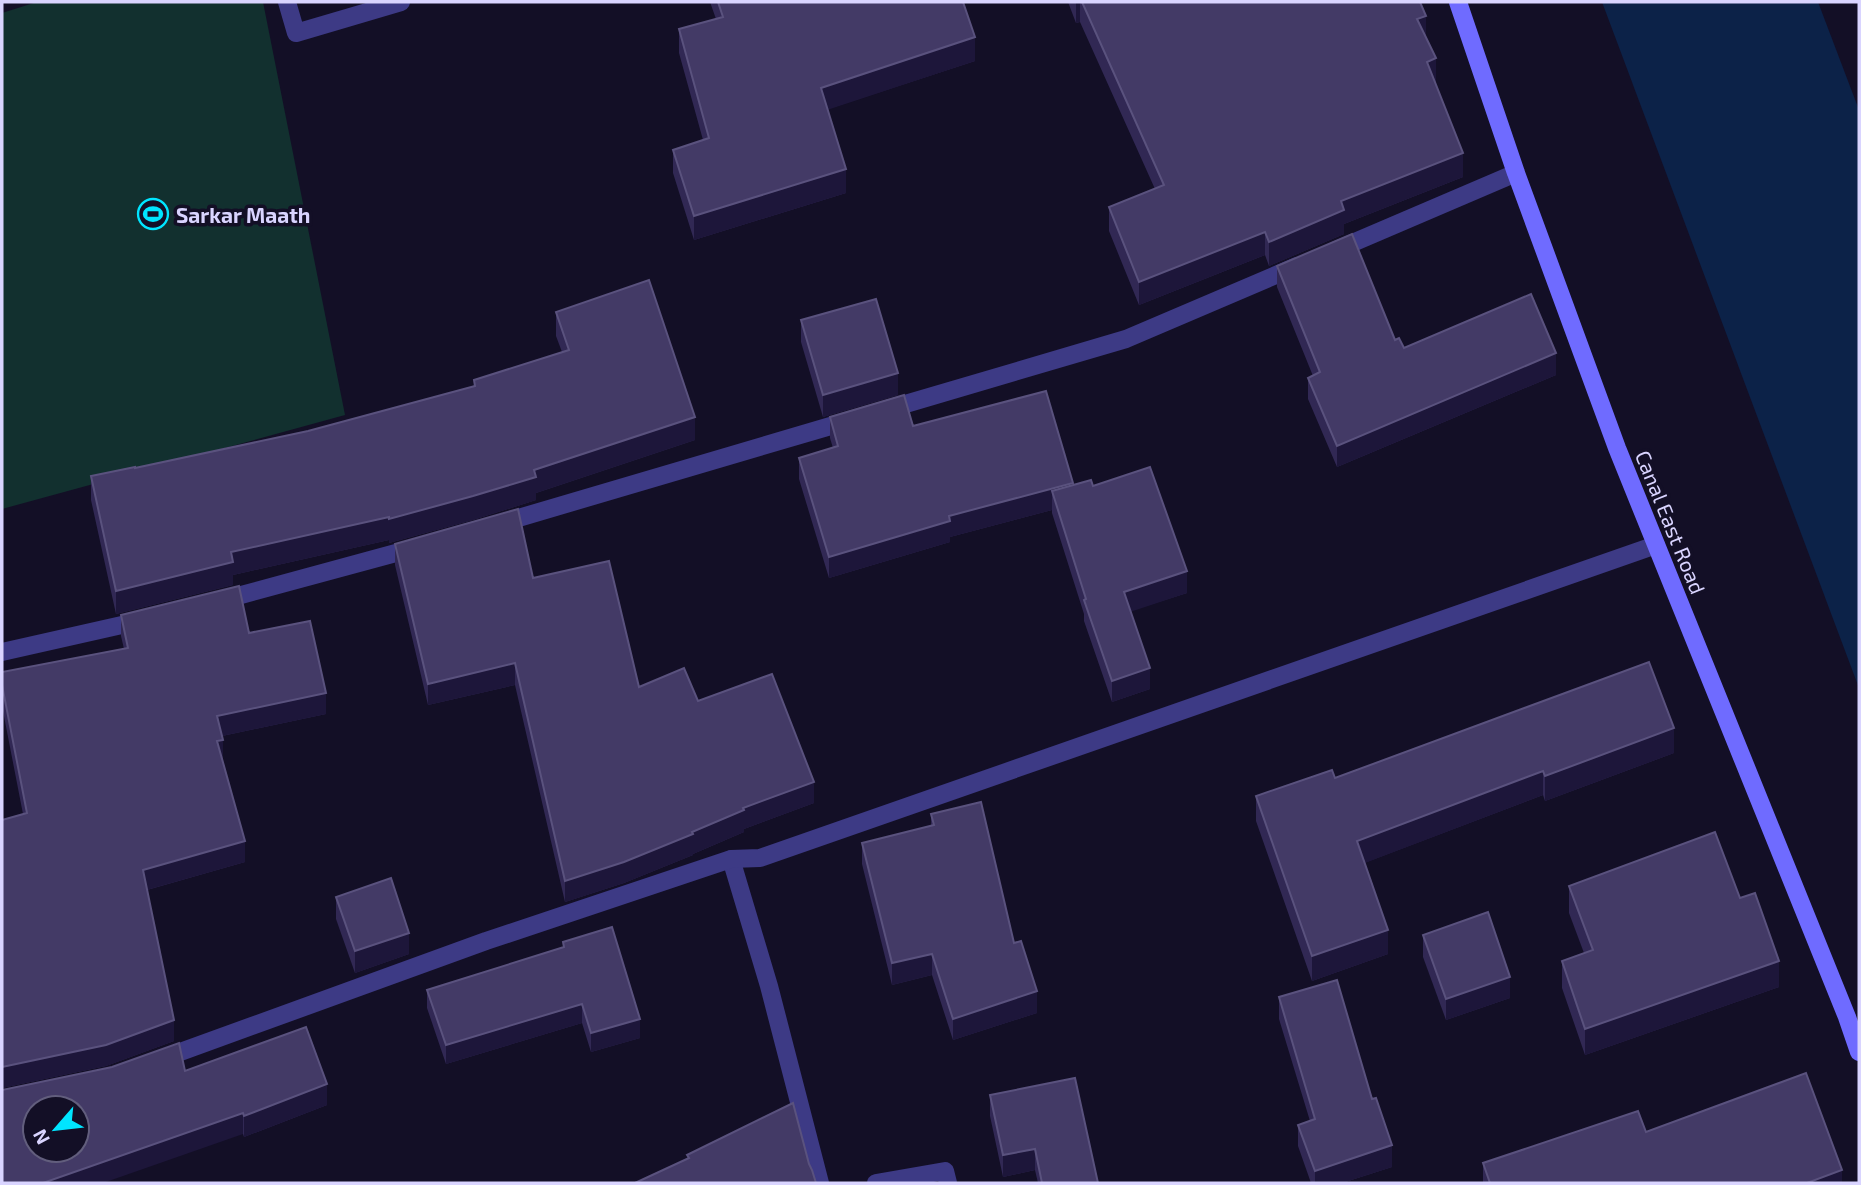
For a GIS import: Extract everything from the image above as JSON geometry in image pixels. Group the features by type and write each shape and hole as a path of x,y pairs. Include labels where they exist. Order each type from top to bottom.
{"main road":[{"name":"Canal East Road","path":"1458,2 1516,173 1617,448 1859,1052"}],"street":[{"path":"286,2 296,33 401,2"},
{"path":"476,531 1126,339 1516,173"},
{"path":"203,606 437,541"},
{"path":"148,1063 486,941 731,859 760,858 1656,545"},
{"path":"2,652 163,615"},
{"path":"731,859 769,986 820,1183"},
{"path":"876,1183 945,1171 948,1183"}],"green space":[{"name":"Sarkar Maath","path":"37,2 263,2 345,415 2,509 2,13"}],"water":[{"path":"1602,2 1818,2 1859,110 1859,688"}],"building":[{"path":"718,2 963,2 975,37 821,88 846,169 694,216 673,150 709,138 679,29 723,17"},
{"path":"1082,2 1420,2 1426,16 1417,19 1436,58 1427,62 1463,153 1341,201 1344,210 1269,242 1265,232 1139,282 1109,207 1164,185"},
{"path":"1352,234 1395,340 1399,338 1404,348 1531,294 1556,353 1337,446 1308,378 1320,372 1277,266"},
{"path":"649,280 695,417 534,470 536,477 473,496 389,519 231,552 233,562 116,591 91,476 308,431 475,386 474,380 569,350 556,312"},
{"path":"876,299 898,373 823,395 801,320"},
{"path":"1046,391 1073,483 949,516 950,521 829,557 799,458 838,446 830,417 904,395 913,426"},
{"path":"1150,467 1187,571 1124,592 1150,668 1112,681 1084,600 1086,599 1052,491 1091,480 1093,486"},
{"path":"518,509 533,578 609,561 639,687 684,668 698,701 772,674 814,782 743,808 744,810 692,832 693,834 624,862 565,881 515,663 428,684 395,544"},
{"path":"239,586 249,633 310,621 326,693 217,716 223,740 217,741 245,841 143,870 174,1020 106,1045 2,1067 2,820 27,813 2,685 2,672 128,648 121,615"},
{"path":"1649,662 1674,728 1545,776 1543,771 1357,841 1388,930 1312,956 1256,796 1332,770 1335,778"},
{"path":"981,802 1014,943 1021,941 1037,991 953,1019 932,954 892,963 862,843 934,825 931,814"},
{"path":"1715,832 1740,898 1755,893 1779,961 1585,1029 1562,961 1593,950 1569,886"},
{"path":"391,878 409,933 355,951 336,897"},
{"path":"1488,912 1510,977 1446,999 1423,935"},
{"path":"612,927 640,1019 591,1033 582,1004 446,1045 427,990 564,947 563,942"},
{"path":"1337,980 1372,1099 1376,1098 1392,1145 1315,1171 1298,1125 1315,1119 1279,997"},
{"path":"306,1027 327,1084 244,1116 243,1113 43,1183 2,1183 2,1090 112,1067 179,1043 185,1071"},
{"path":"1806,1073 1842,1170 1807,1183 1490,1183 1483,1163 1638,1111 1646,1132"},
{"path":"1075,1078 1098,1183 1042,1183 1035,1149 1003,1155 990,1095"},
{"path":"793,1103 816,1183 635,1183 689,1158 687,1155"}],"place":[{"name":"Sarkar Maath","path":"153,214"}]}
